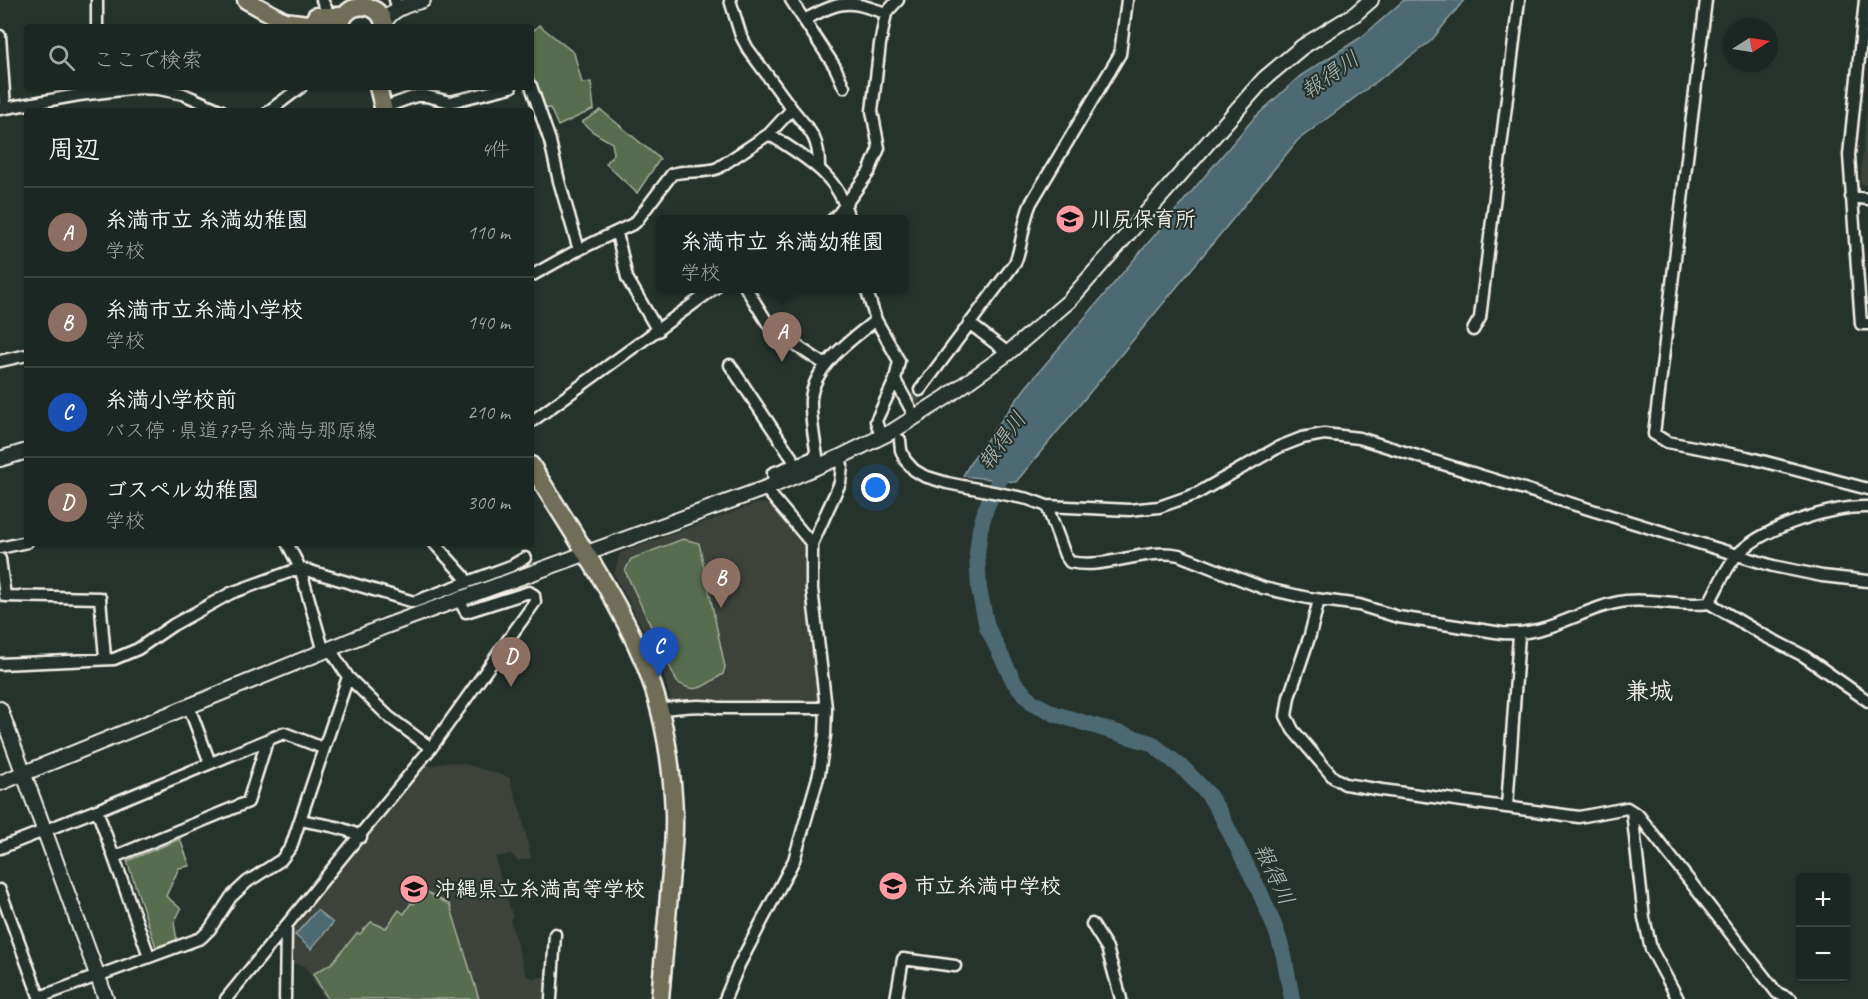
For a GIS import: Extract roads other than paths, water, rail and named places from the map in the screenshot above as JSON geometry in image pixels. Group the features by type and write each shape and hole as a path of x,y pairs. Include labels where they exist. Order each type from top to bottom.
{"main road":[{"path":"246,0 286,24 341,16 357,4 371,4 383,18 384,24"},
{"path":"261,9 341,16"},
{"path":"379,90 386,108"},
{"path":"385,90 387,108"},
{"path":"534,470 586,555 636,647 650,680 659,710 669,763 674,814 660,999"}],"street":[{"path":"97,0 97,24"},
{"path":"322,0 326,8 341,16"},
{"path":"385,24 393,12 423,0"},
{"path":"730,0 741,36 748,49 817,141 819,166"},
{"path":"791,0 835,67 844,87"},
{"path":"836,215 869,172 879,148 872,111 886,14 897,0"},
{"path":"920,390 1015,263 1026,215 1031,204 1120,54 1127,0"},
{"path":"0,783 409,618 769,487 881,437 945,399 1008,354 1069,301 1264,79 1302,47 1355,14 1371,0"},
{"path":"1473,330 1480,318 1519,0"},
{"path":"1706,0 1654,434 1667,442 1746,457 1868,489"},
{"path":"1865,0 1849,155 1861,324 1868,324"},
{"path":"371,4 398,1"},
{"path":"804,20 824,10 846,4 854,4 886,14"},
{"path":"0,36 2,108 34,107 98,90"},
{"path":"164,90 183,94 215,108"},
{"path":"273,108 297,90"},
{"path":"391,108 416,96 450,102 499,90"},
{"path":"532,90 550,141 579,250"},
{"path":"534,274 635,223 672,174 712,171 769,134 792,109"},
{"path":"769,134 819,166 846,203 848,215"},
{"path":"1851,197 1868,199"},
{"path":"617,233 627,278 658,331"},
{"path":"534,420 708,293"},
{"path":"749,293 772,330 826,365"},
{"path":"868,293 876,320 899,361 895,380 876,421 881,437"},
{"path":"769,487 773,473 817,456 811,397 826,365 851,340 876,320"},
{"path":"969,323 1008,354"},
{"path":"0,361 24,356"},
{"path":"730,365 796,464"},
{"path":"895,380 915,417"},
{"path":"900,440 901,450 914,470 924,476 947,483 1028,499 1047,506 1129,510 1159,507 1196,494 1279,447 1302,438 1324,434 1359,438 1773,566 1822,576 1868,581"},
{"path":"0,459 24,452"},
{"path":"725,999 739,965 797,851 819,774 825,735 826,708 812,589 812,544 840,483 842,466 840,457"},
{"path":"769,487 812,544"},
{"path":"1047,506 1065,555 1070,562 1091,564 1166,552 1263,588 1319,600 1359,605 1398,617 1519,634 1547,628 1605,606 1627,601 1685,605 1709,603 1804,656 1868,701"},
{"path":"1709,603 1737,555 1758,538 1829,511 1868,507"},
{"path":"0,548 24,543"},
{"path":"289,546 300,568 327,650 348,677 389,717 431,748"},
{"path":"437,546 467,582"},
{"path":"0,664 114,659 138,649 173,625 231,593 300,568 414,602 511,566 525,558"},
{"path":"0,559 5,596 100,598 105,658"},
{"path":"226,999 361,837 431,748 535,602 534,595 529,592 465,612 459,600"},
{"path":"403,599 409,618"},
{"path":"1319,600 1289,697 1286,716 1293,730 1333,777 1345,784 1373,789 1579,817 1621,808 1632,811 1639,816 1771,986 1777,993 1791,999"},
{"path":"1507,807 1519,634"},
{"path":"0,890 40,998 201,938 210,929 231,897 247,882 281,860 291,847 348,677"},
{"path":"659,710 710,706 826,708"},
{"path":"189,707 210,763"},
{"path":"0,709 106,999"},
{"path":"0,848 284,733 323,748"},
{"path":"114,857 249,802 267,741"},
{"path":"97,810 149,956"},
{"path":"1632,811 1644,918 1651,949 1677,999"},
{"path":"301,820 350,830 361,837"},
{"path":"1092,924 1110,955 1121,999"},
{"path":"285,999 286,926"},
{"path":"550,999 555,934"},
{"path":"896,999 903,959 955,966"}],"water":[{"path":"1404,0 1464,0 1431,41 1298,140 1016,482 963,476 972,460 1026,387 1254,118 1300,76 1363,36"},
{"path":"317,910 333,923 311,949 295,935"}],"waterway":[{"name":"報得川","path":"1013,462 998,482 986,508 980,529 977,554 979,589 987,627 1014,682 1032,702 1055,714 1151,743 1185,770 1208,794 1259,890 1276,930 1284,956 1292,999"}],"tunnel":[{"path":"901,427 903,418 920,390"}],"place":[{"name":"川尻保育所","path":"1070,219"},
{"name":"糸満市立 糸満幼稚園","path":"782,362"},
{"name":"糸満市立糸満小学校","path":"721,608"},
{"name":"糸満小学校前","path":"659,677"},
{"name":"ゴスペル幼稚園","path":"511,687"},
{"name":"市立糸満中学校","path":"893,886"},
{"name":"沖縄県立糸満高等学校","path":"414,889"}],"district":[{"name":"兼城","path":"1649,691"}]}
